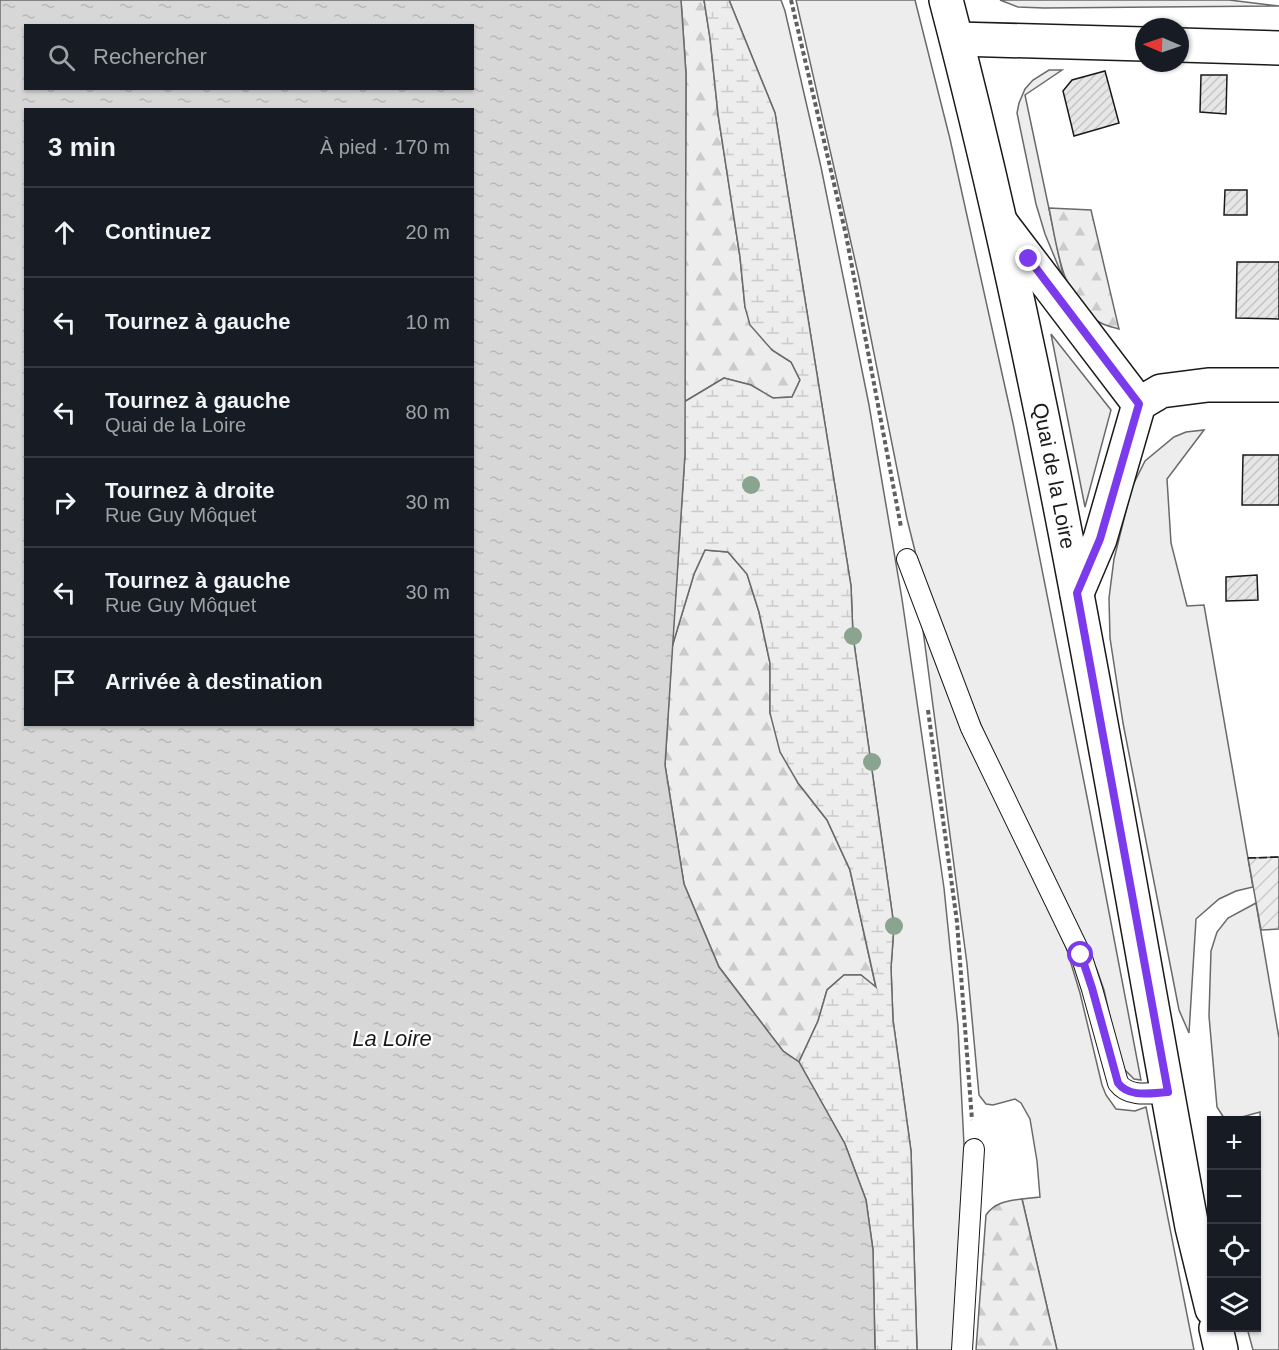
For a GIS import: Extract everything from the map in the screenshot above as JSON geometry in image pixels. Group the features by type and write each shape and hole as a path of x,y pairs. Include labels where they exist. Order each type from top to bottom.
{"main road":[{"name":"Quai de la Loire","path":"946,0 1002,224 1077,593 1192,1227 1207,1288"},
{"path":"957,39 1135,44"},
{"path":"1189,45 1279,48"},
{"path":"1002,224 1139,404"},
{"path":"1077,593 1100,539 1139,404 1161,391 1208,385 1279,385"},
{"path":"1217,1332 1221,1350"}],"lane":[{"path":"907,559 971,728 1081,955 1118,1083 1122,1088 1133,1093 1168,1092"},
{"path":"962,1350 974,1149"}],"shaded area":[{"path":"729,0 781,0 785,11 821,167 869,405 902,599 944,888 958,1026 965,1165 954,1350 917,1350 911,1151 893,1020 891,968 894,926 853,636 851,586 775,113"},
{"path":"796,0 915,0 950,139 1013,423 1141,1080 1134,1079 1124,1069 1097,970 991,749 925,591 907,519 859,278"},
{"path":"1000,0 1229,0 1279,6 1044,8 1018,7"},
{"path":"1049,70 1062,70 1025,95 1064,280 1045,234 1036,204 1017,113 1025,89 1033,80"},
{"path":"1051,334 1111,410 1085,507"},
{"path":"1204,430 1167,479 1171,543 1187,606 1204,605 1253,887 1236,891 1219,899 1196,919 1189,1033 1179,1010 1123,723 1110,638 1109,598 1114,559 1132,487 1145,461 1174,437 1186,432"},
{"path":"923,630 928,634 1066,947 1106,1095 1116,1109 1135,1111 1146,1107 1194,1350 1057,1350 1022,1199 1040,1197 1030,1119 1021,1103 1015,1099 993,1105 986,1104 979,1095 967,964"},
{"path":"1256,903 1279,1038 1279,1350 1253,1350 1248,1332 1261,1332 1260,1112 1246,1116 1223,1116 1217,1107 1209,1016 1211,951 1217,932 1228,918"}],"green space":[{"path":"681,0 704,0 745,307 772,350 791,362 800,380 792,397 772,398 751,385 724,378 684,402 686,74"},
{"path":"704,0 729,0 775,113 851,586 853,636 894,926 891,968 893,1020 911,1151 917,1350 875,1350 873,1250 866,1200 845,1144 799,1062 818,1021 827,990 844,975 861,975 876,987 850,870 827,820 798,783 780,752 770,713 770,663 759,612 747,574 728,552 705,550 694,574 672,647 685,454 684,402 724,378 751,385 773,398 792,397 800,380 791,362 772,350 750,325 745,307"},
{"path":"1049,208 1091,210 1119,329 1101,323 1088,314 1078,302 1063,273"},
{"path":"705,550 728,552 747,574 759,612 770,663 770,713 798,783 827,820 850,870 876,988 861,975 844,975 827,990 818,1021 799,1062 783,1051 719,967 684,884 665,765 672,647 694,574"},
{"path":"1279,857 1279,929 1261,930 1248,858"},
{"path":"1022,1199 1057,1350 976,1350 986,1215 997,1205"}],"water":[{"name":"La Loire","path":"0,0 681,0 686,74 685,454 665,765 684,884 719,967 783,1051 799,1062 845,1144 866,1200 873,1250 875,1350 0,1350"}],"building":[{"path":"1105,71 1119,123 1074,136 1063,91 1072,80"},
{"path":"1201,75 1227,75 1226,114 1200,112"},
{"path":"1225,190 1247,190 1247,215 1224,215"},
{"path":"1237,262 1279,262 1279,319 1236,318"},
{"path":"1243,455 1279,455 1279,505 1242,505"},
{"path":"1257,575 1258,600 1226,601 1226,577"}],"fence":[{"path":"1248,858 1279,857"}],"route":[{"path":"1029,259 1139,404 1100,539 1077,593 1168,1092 1133,1093 1122,1088 1118,1083 1081,955"}]}
